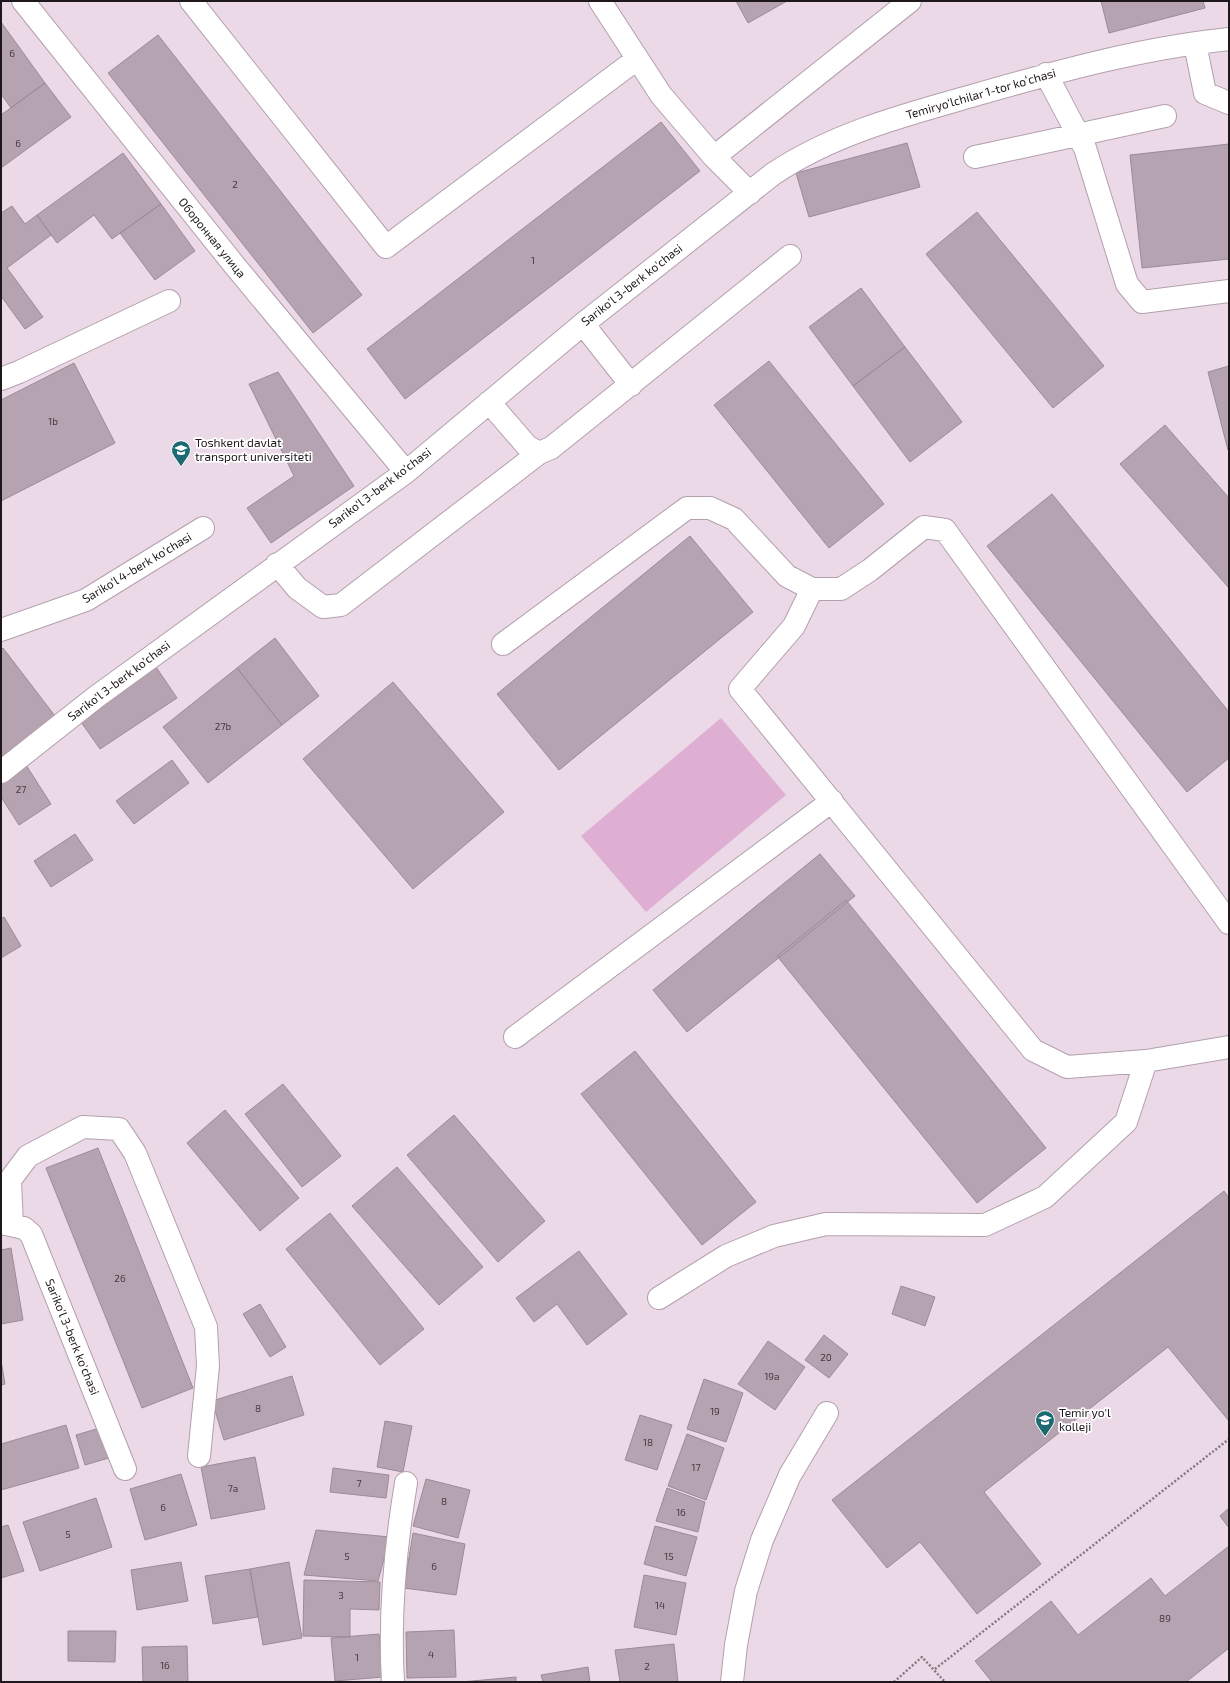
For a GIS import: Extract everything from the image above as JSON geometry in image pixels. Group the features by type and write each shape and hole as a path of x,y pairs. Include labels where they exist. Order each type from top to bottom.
{"street":[{"name":"Оборонная улица","path":"24,1 235,266 406,472"},
{"path":"191,1 386,246 638,58"},
{"path":"600,1 661,95 714,157 750,193"},
{"path":"714,157 910,1"},
{"name":"Temiryo‘lchilar 1-tor koʻchasi","path":"750,193 773,174 798,158 866,128 1046,74 1155,50 1229,39"},
{"path":"1195,44 1205,93 1229,103"},
{"path":"1046,74 1085,148 1127,284 1142,302 1229,291"},
{"path":"975,158 1165,116"},
{"name":"Sariko'l 3-berk ko'chasi","path":"1,772 96,697 406,472 583,324 750,193"},
{"path":"278,564 297,588 323,607 342,605 539,453 551,448 790,256"},
{"path":"1,379 19,372 169,301"},
{"path":"583,324 630,385"},
{"path":"488,402 527,446 539,453"},
{"path":"503,644 687,508 710,508 734,519 787,576 812,588 841,589 870,570 924,527 945,530 1229,923"},
{"name":"Sariko'l 4-berk ko'chasi","path":"1,630 86,600 203,528"},
{"path":"812,588 794,626 740,689 1033,1050 1067,1067 1146,1060 1229,1047"},
{"path":"515,1037 832,801"},
{"path":"659,1298 726,1256 774,1236 826,1224 985,1225 1045,1197 1126,1122 1146,1060"},
{"path":"6,1224 10,1180 28,1156 83,1127 119,1129 136,1153 206,1327 208,1366 199,1456"},
{"name":"Sariko'l 3-berk ko'chasi","path":"6,1224 24,1228 31,1234 126,1469"},
{"path":"732,1682 736,1645 746,1591 762,1540 790,1475 827,1413"},
{"path":"393,1682 391,1630 396,1544 406,1484"}],"path":[{"path":"935,1669 1229,1439"},
{"path":"894,1682 922,1657 935,1669 945,1682"}],"shaded area":[{"path":"721,718 786,795 646,912 581,836"}],"building":[{"path":"736,1 787,1 748,23"},
{"path":"1101,1 1203,1 1205,8 1109,33"},
{"path":"1,22 45,83 11,108 1,94"},
{"path":"158,35 362,295 313,333 108,73"},
{"path":"45,83 71,117 1,168 1,115"},
{"path":"661,122 700,171 405,399 367,349"},
{"path":"907,143 920,187 809,217 796,173"},
{"path":"1229,144 1229,259 1142,268 1130,155"},
{"path":"123,153 161,204 112,239 94,215 57,243 37,215"},
{"path":"161,204 195,251 155,280 120,233"},
{"path":"12,206 25,224 37,215 51,235 7,268 43,317 25,329 1,296 1,213"},
{"path":"977,212 1104,366 1053,408 926,254"},
{"path":"861,288 905,347 853,386 809,327"},
{"path":"905,347 962,422 910,462 853,386"},
{"path":"769,361 884,504 829,548 714,405"},
{"path":"74,363 115,443 1,501 1,400"},
{"path":"1229,366 1229,449 1228,450 1208,372"},
{"path":"278,372 354,486 271,543 247,508 294,476 249,384"},
{"path":"1165,425 1229,498 1229,588 1120,464"},
{"path":"1052,494 1229,712 1229,758 1187,792 987,546"},
{"path":"690,536 753,612 559,770 497,694"},
{"path":"275,638 319,696 282,725 237,668"},
{"path":"3,648 55,716 1,757 1,650"},
{"path":"156,667 177,698 100,749 79,719"},
{"path":"237,668 282,725 208,783 163,727"},
{"path":"393,682 504,812 413,889 303,759"},
{"path":"172,760 189,783 134,824 116,801"},
{"path":"26,765 51,804 19,825 1,797 1,781"},
{"path":"75,834 93,860 51,887 34,861"},
{"path":"820,854 855,896 687,1032 653,990"},
{"path":"846,900 1046,1148 977,1203 777,956"},
{"path":"4,917 21,946 1,958 1,919"},
{"path":"635,1051 756,1202 702,1245 581,1094"},
{"path":"283,1084 341,1156 302,1187 245,1114"},
{"path":"225,1110 299,1198 260,1231 187,1143"},
{"path":"454,1115 545,1221 498,1262 407,1155"},
{"path":"98,1148 193,1388 142,1408 46,1168"},
{"path":"397,1167 483,1267 439,1305 352,1206"},
{"path":"1224,1191 1229,1198 1229,1421 1168,1347 984,1492 1041,1564 977,1614 920,1542 887,1568 832,1500"},
{"path":"330,1213 424,1329 380,1365 286,1249"},
{"path":"11,1248 23,1320 1,1324 1,1250"},
{"path":"579,1251 627,1314 587,1345 557,1304 534,1322 516,1298"},
{"path":"901,1286 935,1297 925,1326 892,1314"},
{"path":"260,1304 286,1347 270,1357 243,1314"},
{"path":"824,1335 848,1354 829,1378 805,1360"},
{"path":"768,1341 805,1367 775,1410 738,1384"},
{"path":"1,1360 5,1384 1,1385"},
{"path":"292,1376 304,1415 224,1440 212,1401"},
{"path":"704,1379 743,1393 726,1442 687,1429"},
{"path":"640,1415 672,1425 657,1470 625,1460"},
{"path":"385,1421 412,1426 403,1472 377,1467"},
{"path":"66,1425 79,1468 1,1490 1,1444"},
{"path":"103,1427 112,1457 85,1465 76,1435"},
{"path":"687,1434 724,1448 706,1500 668,1486"},
{"path":"255,1457 265,1509 211,1519 201,1467"},
{"path":"333,1468 389,1475 386,1498 330,1492"},
{"path":"181,1474 197,1525 145,1540 130,1489"},
{"path":"426,1479 470,1490 458,1538 413,1526"},
{"path":"667,1488 705,1502 698,1532 656,1521"},
{"path":"96,1498 112,1547 40,1571 23,1522"},
{"path":"1229,1508 1229,1528 1220,1516"},
{"path":"8,1525 24,1571 1,1578 1,1527"},
{"path":"655,1526 697,1537 686,1576 644,1564"},
{"path":"316,1530 390,1537 378,1581 304,1575"},
{"path":"413,1533 465,1544 456,1595 404,1588"},
{"path":"1229,1546 1229,1648 1186,1682 992,1682 975,1661 1051,1601 1078,1635 1151,1578 1165,1596"},
{"path":"181,1562 188,1601 137,1610 131,1570"},
{"path":"289,1562 302,1638 263,1645 250,1569"},
{"path":"250,1569 258,1617 213,1624 205,1576"},
{"path":"644,1575 686,1583 676,1635 634,1627"},
{"path":"304,1580 380,1582 379,1610 350,1609 350,1637 303,1636"},
{"path":"454,1630 456,1677 407,1678 406,1632"},
{"path":"68,1631 116,1631 115,1662 68,1661"},
{"path":"379,1634 383,1677 335,1681 331,1638"},
{"path":"674,1644 678,1682 620,1682 615,1650"},
{"path":"187,1646 188,1682 143,1682 142,1647"},
{"path":"588,1667 590,1682 543,1682 541,1675"},
{"path":"516,1677 516,1682 461,1682"}],"place":[{"name":"Toshkent davlat transport universiteti","path":"181,467"},
{"name":"Temir yo'l kolleji","path":"1045,1437"}]}
